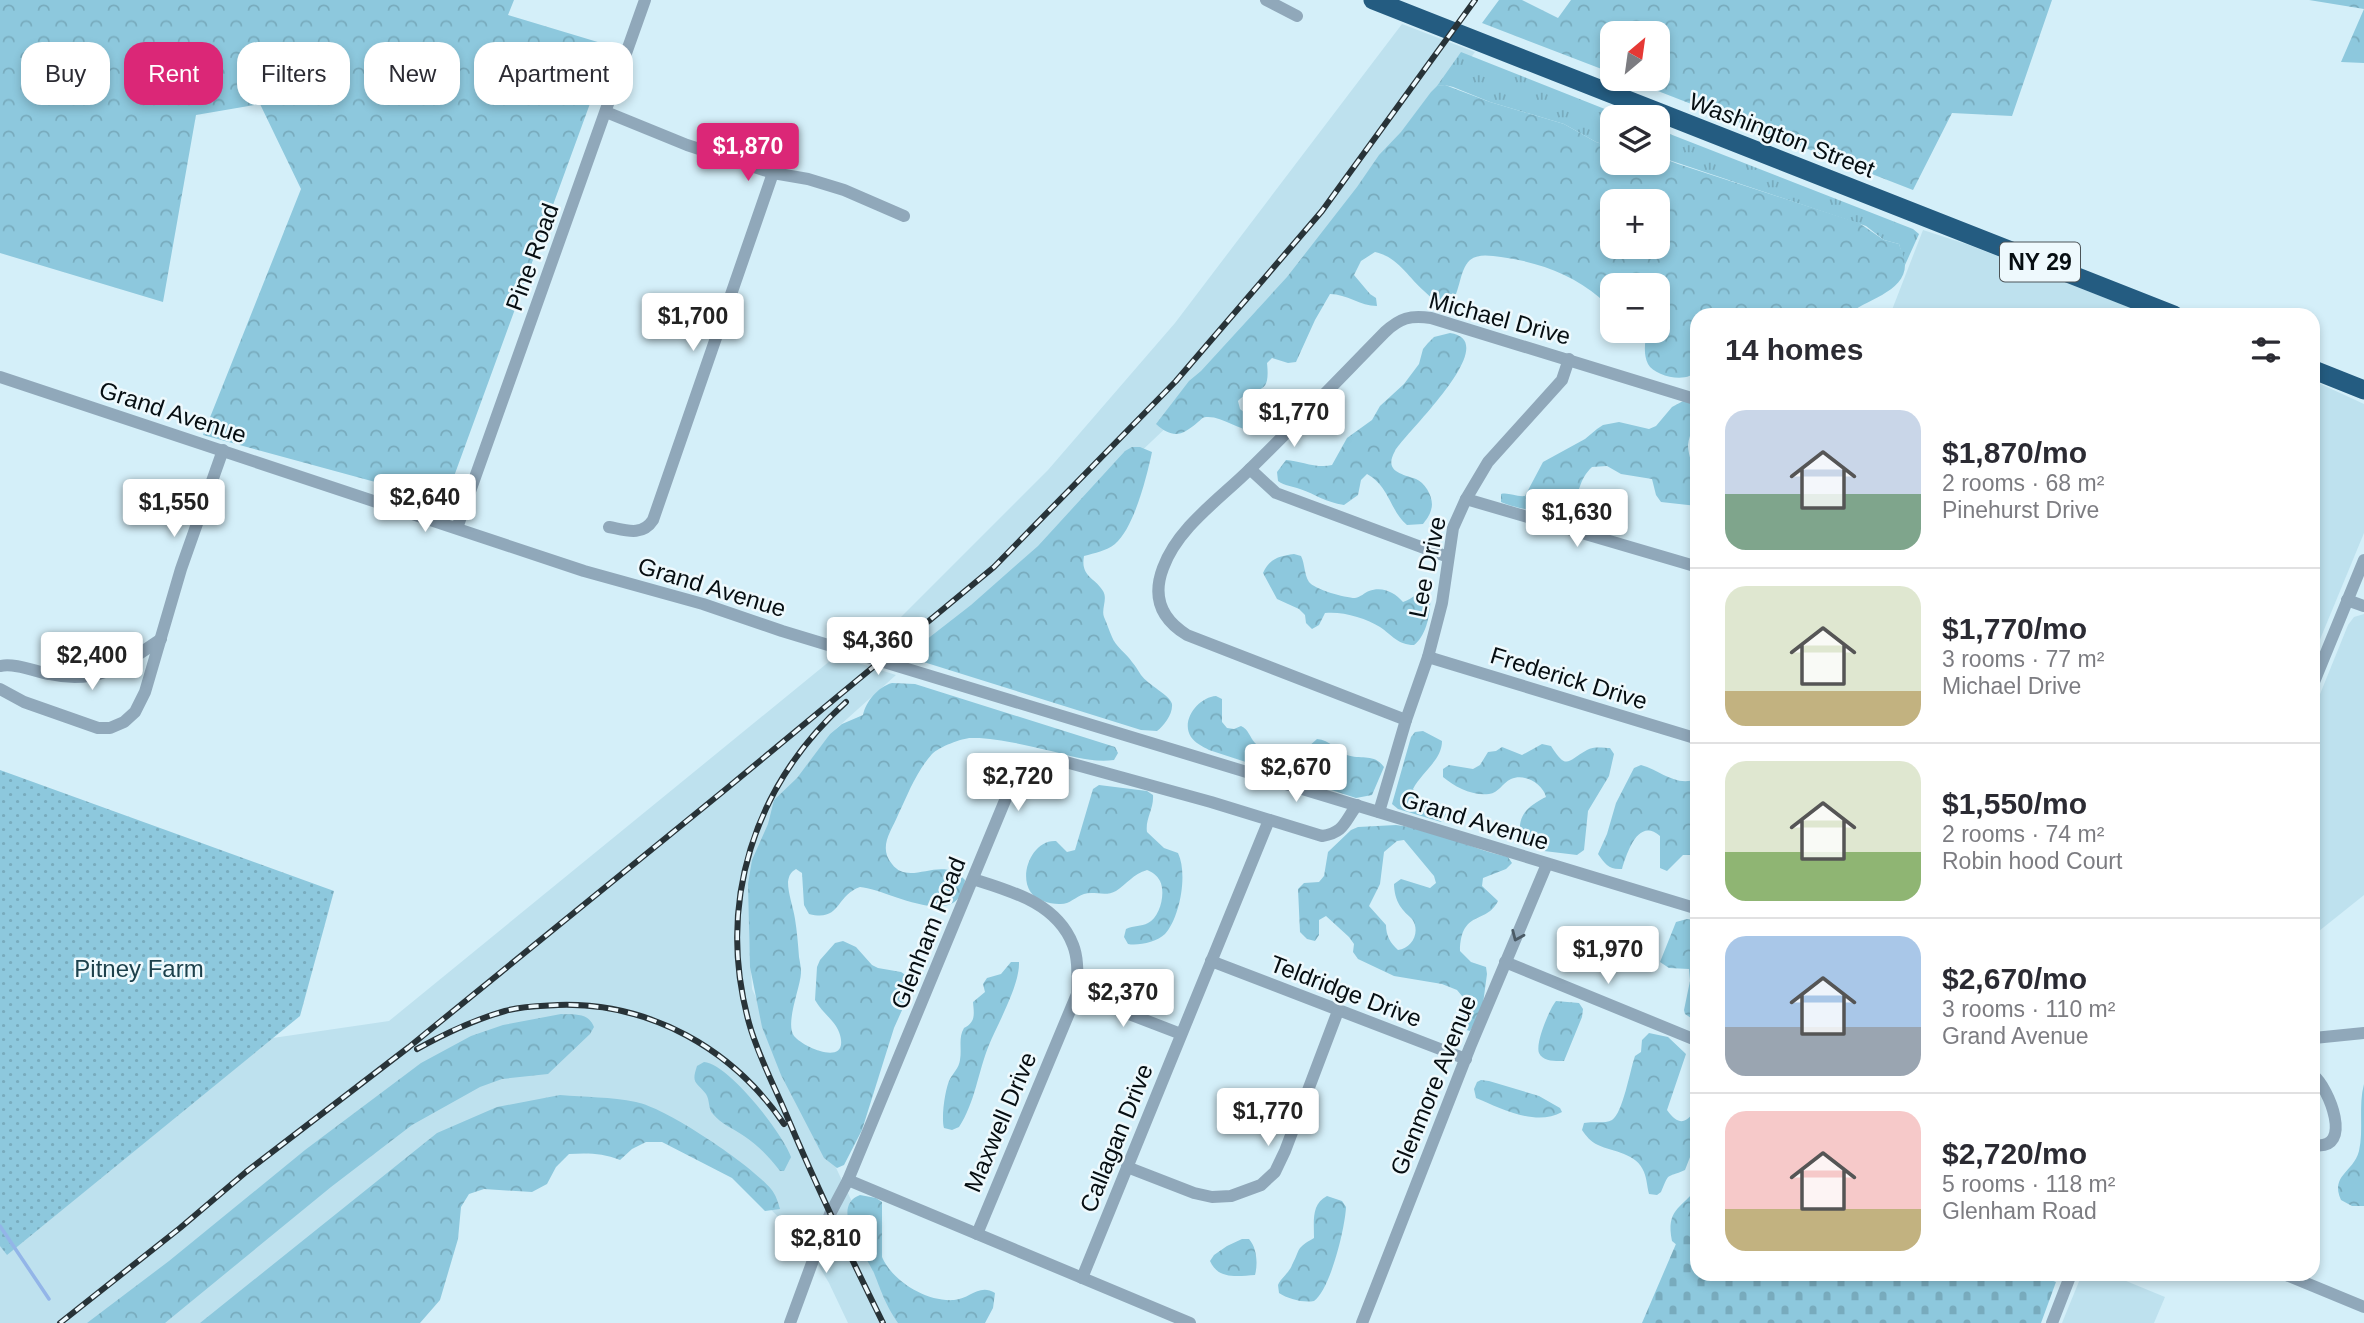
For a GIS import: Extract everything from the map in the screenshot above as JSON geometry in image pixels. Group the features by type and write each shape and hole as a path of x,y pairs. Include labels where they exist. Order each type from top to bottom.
{"highway":[{"name":"Washington Street","path":"1373,0 2156,308"},
{"path":"2320,372 2364,390"}],"street":[{"name":"Pine Road","path":"457,527 645,0"},
{"path":"1266,0 1297,16"},
{"path":"606,112 687,145 773,173 808,179 844,190 904,216"},
{"path":"609,527 638,531 653,520 773,173"},
{"name":"Michael Drive","path":"1406,720 1187,635 1172,626 1162,611 1158,591 1162,568 1187,529 1250,469 1384,332 1407,316 1431,318 1690,397"},
{"name":"Lee Drive","path":"1379,812 1428,657 1442,603 1453,528 1466,499 1488,462 1562,380 1569,359"},
{"name":"Grand Avenue","path":"0,377 584,571 703,604 782,631 1690,907"},
{"path":"0,689 24,702 98,728 124,722 135,712 145,692 181,569 223,450"},
{"path":"1250,469 1276,493 1448,557"},
{"path":"1466,499 1690,565"},
{"path":"2320,667 2364,560"},
{"path":"2347,600 2364,606"},
{"path":"0,666 8,665 55,675 96,675 116,669 161,639"},
{"name":"Frederick Drive","path":"1428,657 1690,737"},
{"name":"Glenham Road","path":"790,1323 830,1214 848,1180 1018,769 1028,761 1062,761 1322,835 1334,834 1343,829 1357,805"},
{"name":"Callagan Drive","path":"1082,1278 1269,820"},
{"name":"Glenmore Avenue","path":"1362,1323 1466,1059 1547,864"},
{"name":"Maxwell Drive","path":"972,879 1022,894 1062,923 1074,946 1077,967 1077,993 976,1234"},
{"name":"Teldridge Drive","path":"1211,961 1466,1059"},
{"path":"1506,962 1690,1038"},
{"path":"1077,993 1181,1034"},
{"path":"1127,1167 1194,1193 1212,1197 1231,1196 1261,1185 1275,1172 1285,1151 1338,1011"},
{"path":"2320,1037 2364,1033"},
{"path":"2320,1083 2337,1126 2333,1139 2328,1144 2320,1145"},
{"path":"848,1180 1190,1323"},
{"path":"2052,1323 2068,1281"},
{"path":"2301,1281 2364,1307"}],"shaded area":[{"path":"1402,24 1475,52 1359,206 1275,324 922,664 871,647 1048,470 1175,323"},
{"path":"1923,230 1969,245 2131,308 1893,308"},
{"path":"2320,384 2364,404 2364,533 2320,639"},
{"path":"2364,614 2364,895 2320,930 2320,694 2348,625 2354,617"},
{"path":"836,656 896,675 829,735 749,930 752,989 909,1323 848,1323 807,1246 731,1169 612,1113 236,1323 0,1323 0,1221 212,1047 389,1021"},
{"path":"2079,1281 2126,1281 2165,1297 2154,1323 2062,1323"}],"green space":[{"path":"0,0 514,0 508,15 598,42 474,42 474,105 589,105 445,501 203,435 301,189 260,105 350,105 350,42 237,42 237,105 254,105 196,115 163,302 0,253"},
{"path":"1499,0 1522,0 1558,18 1571,0 2052,0 2012,116 1952,113 1913,190 1658,91 1670,91 1670,21 1600,21 1600,68 1482,23"},
{"path":"2309,0 2364,0 2364,9"},
{"path":"2364,9 2364,63 2341,62"},
{"path":"1461,52 1600,107 1600,143 1564,124 1490,102 1453,87 1437,86"},
{"path":"1445,85 1490,102 1564,124 1600,143 1600,175 1670,175 1670,161 1859,223 1884,240 1899,244 1905,263 1903,275 1891,289 1859,308 1690,308 1690,376 1680,378 1652,369 1645,356 1645,343 1670,343 1670,273 1600,273 1600,298 1578,282 1554,270 1515,259 1481,256 1470,260 1466,265 1455,297 1447,308 1427,294 1390,258 1375,252 1361,261 1354,275 1376,298 1377,306 1330,294 1296,362 1288,363 1272,358 1267,363 1268,375 1264,387 1238,401 1240,409 1257,423 1255,431 1208,417 1177,434 1167,432 1156,424 1189,381 1287,277 1379,155 1401,132 1431,92 1437,86"},
{"path":"1670,134 1913,229 1919,234 1905,265 1899,244 1884,240 1866,226 1670,160"},
{"path":"1450,333 1464,340 1466,352 1459,369 1431,408 1402,441 1391,464 1396,471 1420,481 1429,492 1432,506 1423,524 1407,525 1381,485 1367,474 1361,480 1358,495 1344,505 1278,481 1277,472 1286,460 1332,465 1347,438 1372,420 1380,406 1404,384 1419,364 1423,349 1428,343 1434,337"},
{"path":"1690,400 1690,505 1661,502 1656,495 1652,479 1621,474 1607,466 1592,467 1582,482 1572,509 1547,512 1501,502 1501,494 1525,496 1543,462 1585,439 1603,425 1619,422 1649,429 1656,426 1672,407"},
{"path":"1132,447 1152,452 1134,514 1115,544 1084,556 1083,563 1086,573 1104,594 1103,614 1118,647 1144,679 1172,704 1170,716 1160,729 1141,730 914,659 926,640 971,605 1038,546 1125,451"},
{"path":"1294,554 1301,556 1309,582 1337,595 1355,598 1379,589 1392,593 1403,602 1429,588 1428,619 1423,634 1414,645 1404,643 1368,621 1339,613 1325,613 1319,625 1312,629 1299,609 1277,599 1263,573 1275,559"},
{"path":"892,683 915,684 1115,747 1118,753 1114,760 1090,760 1011,742 971,738 951,743 932,754 921,768 889,833 886,852 892,864 899,870 908,873 946,869 965,880 960,896 950,904 921,904 860,887 846,896 833,911 819,916 809,914 804,905 802,873 796,869 790,874 788,887 796,924 801,973 791,1023 794,1036 799,1041 832,1053 841,1045 836,1026 815,1000 817,967 835,943 843,941 856,947 872,965 901,972 907,976 910,983 907,999 894,1028 862,1130 844,1165 837,1168 824,1158 781,1075 762,1027 750,967 748,884 752,860 768,824 774,800 797,778 830,734 842,724 863,715 873,695"},
{"path":"1216,696 1222,699 1222,722 1227,728 1241,726 1255,743 1269,751 1298,756 1317,739 1326,741 1347,755 1376,760 1384,767 1372,795 1356,798 1209,750 1199,744 1188,730 1190,717 1203,700"},
{"path":"1423,731 1442,741 1441,748 1413,789 1420,798 1442,807 1446,815 1441,822 1398,809 1392,804 1411,737 1415,732"},
{"path":"1542,744 1551,746 1561,759 1568,762 1593,748 1610,748 1614,754 1609,776 1588,811 1584,850 1577,855 1544,851 1522,842 1521,819 1528,809 1546,797 1533,781 1522,777 1511,779 1495,792 1476,794 1443,777 1443,769 1449,765 1473,769 1480,765 1488,752 1502,747 1522,755"},
{"path":"1641,765 1675,780 1690,781 1690,855 1683,855 1667,871 1660,868 1660,836 1652,831 1645,831 1635,839 1622,869 1608,866 1598,854 1616,803 1634,768"},
{"name":"Pitney Farm","path":"0,770 334,891 300,1016 7,1255 0,1246"},
{"path":"1099,785 1147,791 1153,795 1147,832 1164,848 1178,853 1182,883 1175,917 1165,934 1152,941 1128,944 1124,937 1126,929 1148,923 1159,910 1162,886 1157,877 1147,870 1112,893 1084,894 1063,904 1043,901 1028,887 1027,866 1038,848 1056,841 1067,852 1075,850 1093,789"},
{"path":"1358,827 1410,827 1508,857 1512,863 1506,869 1483,878 1482,886 1498,901 1487,913 1469,923 1461,938 1460,951 1471,962 1486,967 1487,974 1482,1011 1470,1031 1463,1029 1462,996 1457,990 1442,984 1394,976 1358,959 1349,937 1326,916 1319,920 1319,935 1315,941 1307,939 1300,932 1298,889 1304,883 1319,882 1324,876 1328,852 1351,830","holes":["1404,840 1434,876 1436,883 1430,888 1401,879 1394,884 1399,904 1412,919 1416,929 1411,943 1398,950 1389,939 1386,925 1369,906 1380,884 1384,852 1397,841"]},
{"path":"1690,920 1690,981 1689,969 1669,968 1660,962 1676,922"},
{"path":"1011,962 1019,962 1016,982 989,1045 969,1108 959,1127 952,1130 944,1128 943,1110 947,1089 959,1063 962,1032 973,1017 973,1002 985,992 983,984 987,978 1001,974"},
{"path":"1690,981 1690,1017 1684,1010"},
{"path":"1556,1001 1579,1003 1583,1009 1564,1061 1543,1058 1538,1048 1544,1026"},
{"path":"561,1014 585,1017 594,1027 548,1074 502,1079 480,1087 412,1125 331,1187 165,1323 87,1323 169,1261 305,1150 421,1063 471,1036 503,1025"},
{"path":"1649,1033 1668,1037 1686,1054 1667,1110 1677,1120 1685,1120 1690,1116 1690,1157 1685,1170 1669,1176 1657,1195 1649,1194 1644,1172 1636,1161 1595,1144 1582,1130 1584,1123 1609,1121 1616,1116 1635,1056 1641,1052 1642,1040"},
{"path":"704,1062 727,1074 767,1117 791,1157 784,1171 780,1171 754,1143 711,1112 707,1096 694,1076 697,1066"},
{"path":"1481,1080 1539,1096 1560,1108 1562,1112 1541,1118 1496,1107 1476,1098 1474,1089"},
{"path":"2364,1084 2364,1206 2352,1206 2341,1200 2338,1185 2359,1151"},
{"path":"560,1095 608,1098 650,1106 708,1139 746,1166 771,1189 780,1209 765,1211 732,1178 662,1142 646,1142 632,1149 620,1160 595,1154 569,1154 556,1167 547,1184 532,1192 484,1189 469,1194 461,1207 458,1239 440,1300 420,1323 200,1323 437,1133 497,1107"},
{"path":"860,1195 882,1202 882,1257 894,1275 922,1294 944,1300 960,1299 984,1290 995,1293 993,1308 985,1323 898,1323 848,1220 851,1201"},
{"path":"1327,1196 1342,1201 1346,1207 1340,1244 1326,1285 1314,1301 1287,1297 1279,1293 1278,1285 1291,1268 1299,1249 1314,1238 1316,1209"},
{"path":"1690,1196 1690,1245 1678,1246 1672,1241 1671,1222 1676,1211"},
{"path":"1690,1211 1690,1281 2056,1282 2041,1323 1642,1323"},
{"path":"1242,1239 1249,1239 1254,1247 1257,1261 1255,1275 1229,1275 1218,1271 1210,1261 1214,1255"}],"waterway":[{"path":"0,1226 49,1299"}],"railway":[{"path":"60,1323 246,1172 409,1047 994,567 1176,381 1322,211 1475,0"},
{"path":"846,702 814,735 787,770 766,808 751,849 741,891 737,934 740,978 749,1023 762,1060 823,1198 883,1323"},
{"path":"417,1049 471,1023 518,1008 592,1006 625,1012 686,1035 714,1053 740,1073 784,1124"}]}
